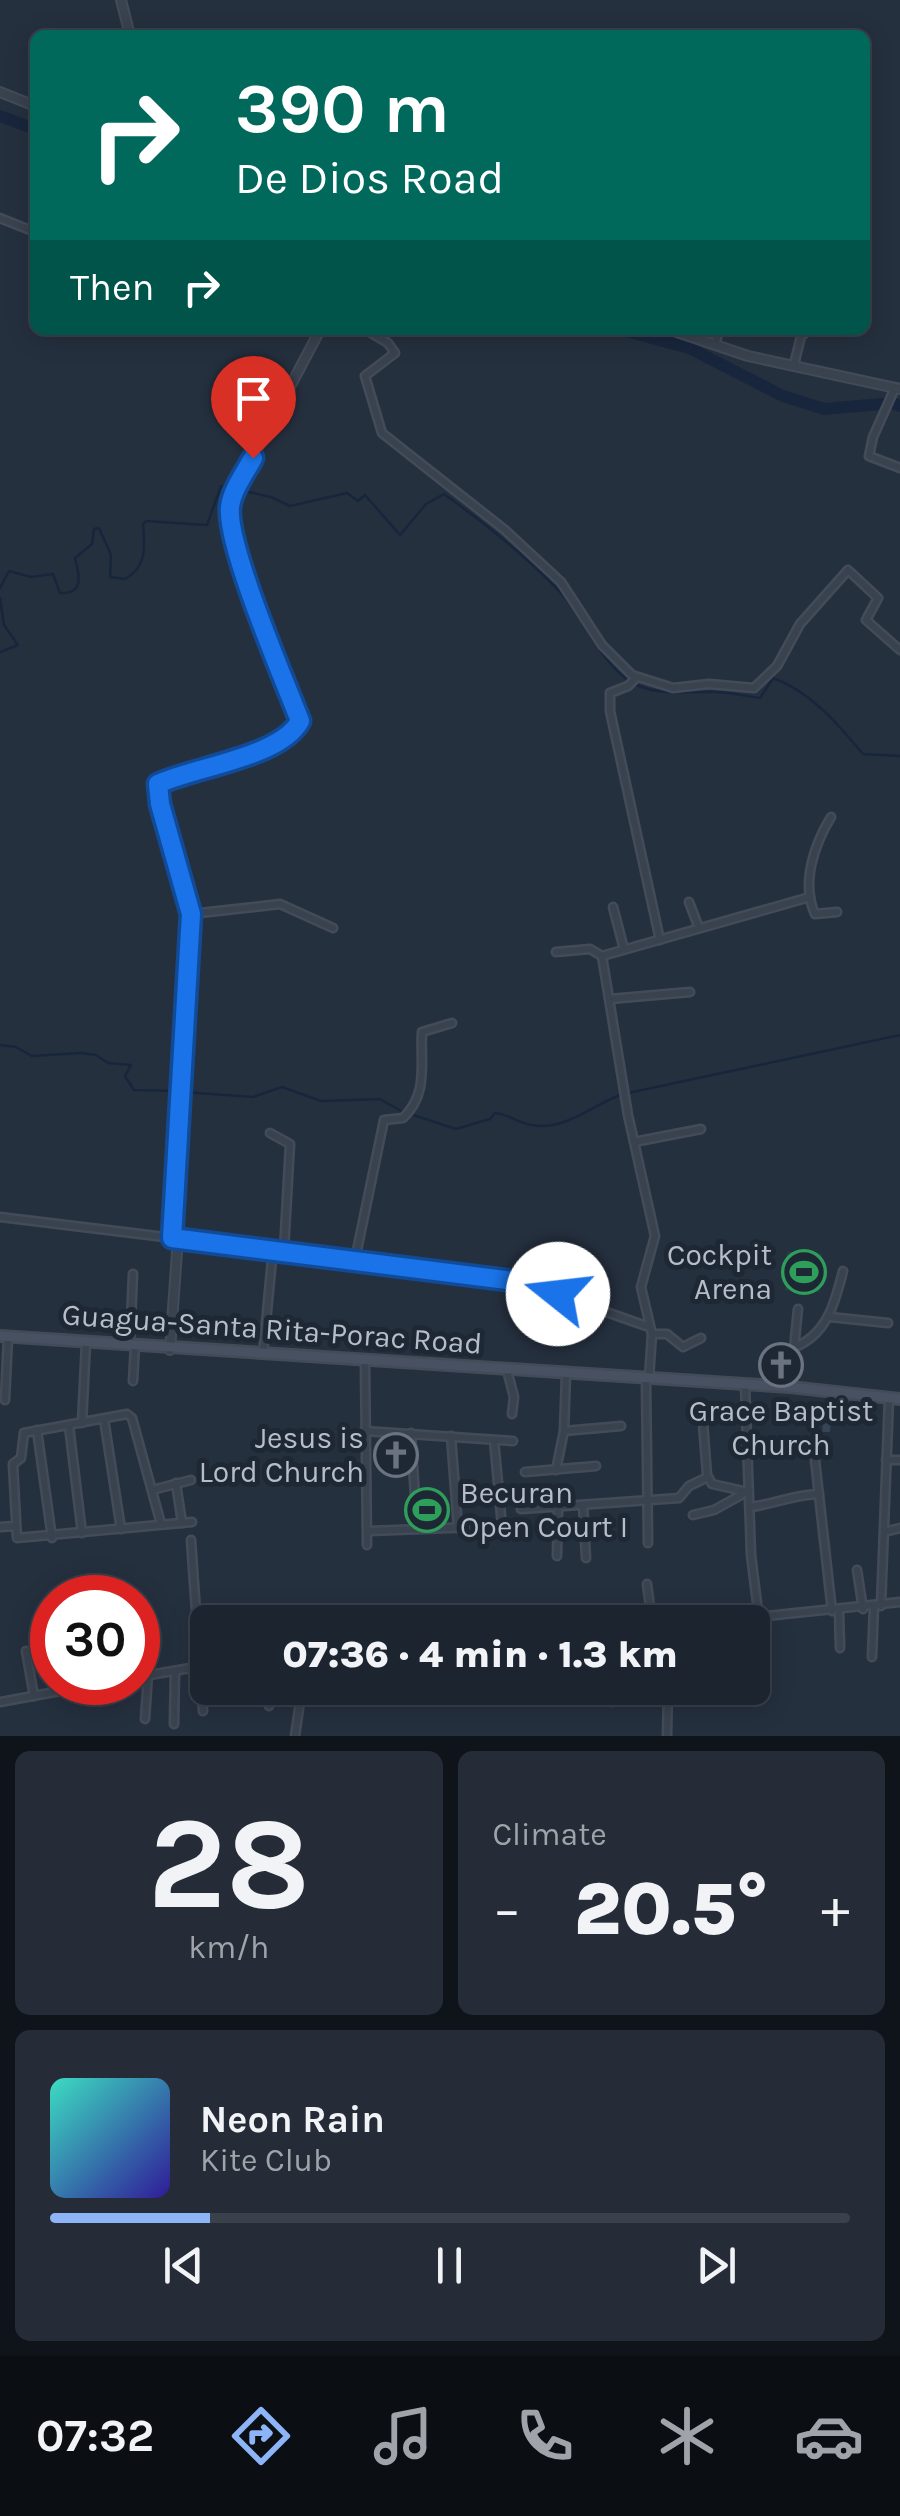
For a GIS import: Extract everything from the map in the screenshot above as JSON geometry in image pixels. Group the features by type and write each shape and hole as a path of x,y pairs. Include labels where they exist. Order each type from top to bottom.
{"main road":[{"name":"Guagua-Santa Rita-Porac Road","path":"4,1336 262,1356 790,1387 895,1399"}],"street":[{"path":"120,0 129,30"},
{"path":"0,92 30,104"},
{"path":"0,218 30,230"},
{"path":"170,1350 191,914 158,784 270,745 291,733 300,721 246,576 230,514 233,495 317,335"},
{"path":"374,335 395,352 365,377 382,433 510,534 560,582 633,681"},
{"path":"686,335 896,390 869,456 900,468"},
{"path":"715,345 718,335"},
{"path":"794,366 802,335"},
{"path":"660,940 610,711 610,693 633,681 673,688 709,684 754,688 776,666 800,624 848,570 878,598 866,620 900,650"},
{"path":"831,817 811,859 810,897 815,914 837,912"},
{"path":"556,952 590,949 602,956 810,897"},
{"path":"689,902 699,928"},
{"path":"191,914 280,904 334,928"},
{"path":"613,908 624,949"},
{"path":"602,956 634,1142 655,1236 641,1287 651,1331 645,1501 648,1544"},
{"path":"610,999 690,992"},
{"path":"355,1260 381,1127 384,1120 409,1112 424,1073 422,1032 452,1023"},
{"path":"634,1142 700,1129"},
{"path":"270,1133 290,1144 284,1250"},
{"path":"0,1217 539,1285 667,1334 674,1344 683,1347 702,1338"},
{"path":"262,1356 273,1249"},
{"path":"794,1348 830,1317 843,1272"},
{"path":"133,1381 134,1274"},
{"path":"790,1387 798,1309"},
{"path":"830,1317 888,1323"},
{"path":"4,1336 5,1400"},
{"path":"82,1423 86,1343"},
{"path":"364,1362 367,1545"},
{"path":"508,1370 512,1414"},
{"path":"556,1470 564,1431 566,1374"},
{"path":"745,1384 746,1492 758,1605"},
{"path":"872,1657 884,1532 886,1460 895,1399"},
{"path":"160,1524 132,1418 127,1414 24,1433 21,1458 13,1464 17,1538 52,1538 192,1522"},
{"path":"104,1419 121,1529"},
{"path":"703,1423 708,1477 717,1488 746,1492"},
{"path":"69,1426 82,1533"},
{"path":"564,1431 621,1426"},
{"path":"38,1430 52,1538"},
{"path":"364,1431 513,1440"},
{"path":"411,1433 417,1529"},
{"path":"450,1436 458,1528"},
{"path":"368,1531 502,1526 494,1440"},
{"path":"813,1442 840,1648"},
{"path":"886,1460 900,1460"},
{"path":"525,1472 596,1466"},
{"path":"521,1509 679,1498 686,1488 708,1477"},
{"path":"152,1490 191,1480"},
{"path":"176,1484 182,1522"},
{"path":"693,1515 714,1510 746,1492"},
{"path":"750,1507 788,1502 798,1494 820,1494"},
{"path":"583,1505 586,1558"},
{"path":"557,1556 558,1506"},
{"path":"0,1527 14,1526"},
{"path":"884,1532 900,1528"},
{"path":"192,1540 198,1605"},
{"path":"857,1570 862,1608"},
{"path":"647,1584 651,1605"},
{"path":"770,1618 900,1602"},
{"path":"26,1650 30,1673"},
{"path":"160,1673 190,1667"},
{"path":"174,1724 175,1670"},
{"path":"0,1702 30,1697"},
{"path":"144,1718 145,1705"},
{"path":"203,1705 203,1711"},
{"path":"296,1736 300,1705"},
{"path":"667,1736 668,1705"}],"green space":[{"name":"Cockpit Arena","path":"787,1252 822,1254 820,1292 785,1290"}],"building":[{"path":"825,1401 857,1402 856,1422 831,1421 830,1432 822,1432"}],"waterway":[{"path":"0,116 30,127"},
{"path":"641,335 689,348 783,396 824,409 892,403 900,406"},
{"path":"0,588 9,571 31,577 53,574 60,593 73,590 78,582 75,558 92,544 94,529 99,528 111,555 110,577 125,579 141,562 146,521 207,525 221,486 233,489"},
{"path":"240,490 290,506 347,493 358,501 365,495 400,535 426,504 444,494 547,578 626,679 667,692 720,692 760,698 773,678 811,700 863,754 900,756"},
{"path":"0,598 4,625 18,645 0,652"},
{"path":"628,1093 900,1035"},
{"path":"0,1045 16,1047 32,1056 96,1055 108,1063 131,1065 125,1076 134,1090 176,1091"},
{"path":"184,1092 253,1097 282,1087 321,1101 380,1099 401,1111 456,1129 490,1119 495,1113 532,1125 556,1124 620,1095"}],"place":[{"name":"Cockpit Arena","path":"804,1272"},
{"name":"Grace Baptist Church","path":"781,1365"},
{"name":"Jesus is Lord Church","path":"396,1455"},
{"name":"Becuran Open Court I","path":"427,1510"}],"route":[{"path":"253,458 233,495 230,514 246,576 300,721 291,733 270,745 158,784 191,914 172,1238 522,1282 558,1294"}]}
